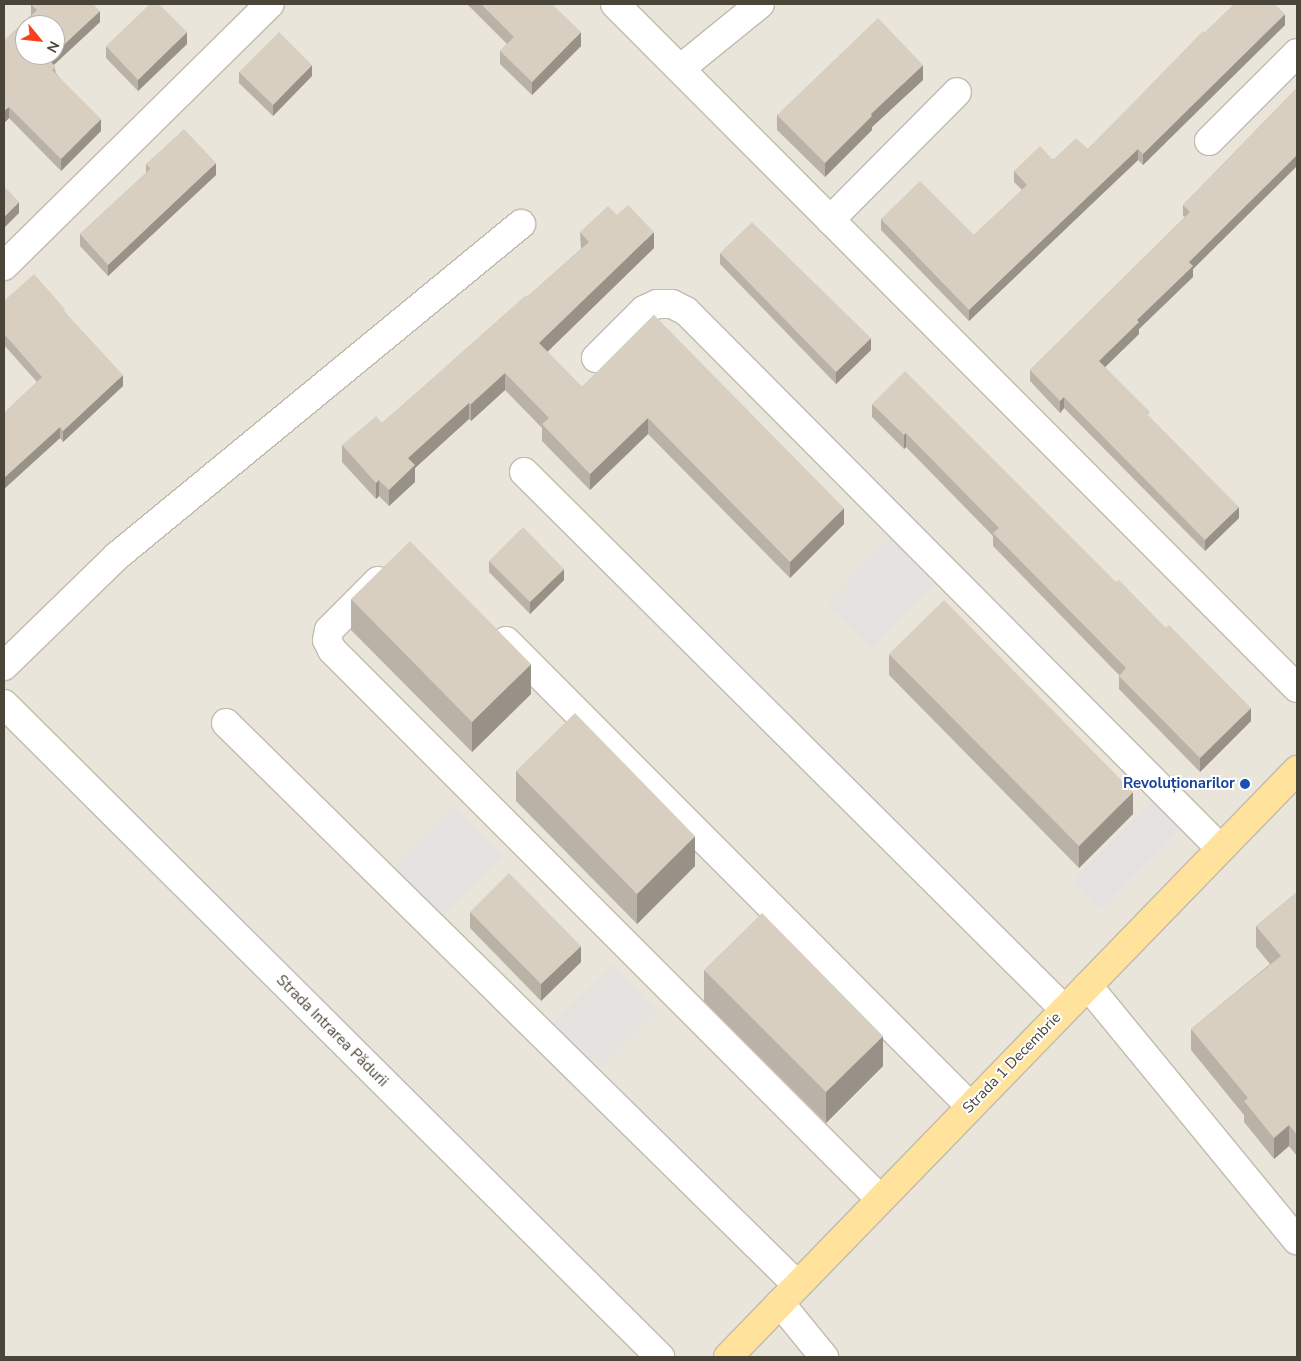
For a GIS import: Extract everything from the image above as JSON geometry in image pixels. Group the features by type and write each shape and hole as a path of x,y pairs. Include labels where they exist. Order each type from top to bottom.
{"main road":[{"name":"Strada 1 Decembrie","path":"728,1357 1297,770"}],"street":[{"path":"4,266 270,4"},
{"path":"615,4 1297,688"},
{"path":"680,70 760,4"},
{"path":"1209,141 1297,53"},
{"path":"830,220 957,92"},
{"path":"4,666 117,556 522,224"},
{"path":"596,358 644,310 657,304 672,304 686,311 1220,848"},
{"path":"524,472 1064,1009"},
{"path":"398,561 329,630 327,640 332,650 880,1199"},
{"path":"490,625 970,1106"},
{"name":"Strada Intrarea Pădurii","path":"4,704 660,1357"},
{"path":"226,723 789,1294 824,1357"},
{"path":"1088,986 1297,1240"}],"shaded area":[{"path":"4,4 1297,4 1297,1357 4,1357"},
{"path":"900,526 947,573 872,649 826,604"},
{"path":"1163,791 1190,819 1100,910 1072,882"},
{"path":"453,807 503,856 433,926 383,877"},
{"path":"612,964 658,1011 589,1080 541,1033"}],"building":[{"path":"31,4 93,4 100,11 65,44 65,15 32,15 37,10"},
{"path":"150,4 159,4 187,32 138,80 106,46"},
{"path":"481,4 552,4 581,32 532,82 500,51 514,37"},
{"path":"1234,4 1275,4 1285,14 1143,154 1138,149 969,310 881,219 920,181 974,235 1027,185 1014,171 1040,146 1053,160 1076,138 1088,149 1203,31 1205,32"},
{"path":"878,18 923,65 871,114 872,116 825,163 777,115"},
{"path":"15,31 15,65 54,65 56,67 52,70 101,119 61,159 9,107 4,111 4,41"},
{"path":"279,32 312,65 273,105 239,72"},
{"path":"1297,88 1297,155 1189,262 1193,266 1137,320 1139,322 1099,361 1150,412 1148,415 1239,507 1205,540 1064,397 1060,401 1030,370 1190,212 1183,205"},
{"path":"184,129 216,163 108,265 80,234 150,169 146,164"},
{"path":"4,186 19,202 4,217"},
{"path":"628,205 654,232 539,343 582,387 654,315 844,508 790,562 648,418 590,474 542,424 549,418 505,373 408,458 415,465 389,490 379,480 376,483 342,445 376,416 382,423 526,295 527,297 589,242 580,232 608,206 617,215"},
{"path":"752,222 871,338 836,372 720,253"},
{"path":"34,274 65,309 64,311 123,375 63,431 60,427 4,478 4,413 42,377 4,334 4,301"},
{"path":"905,371 1116,582 1119,580 1166,628 1169,625 1251,708 1200,758 1119,676 1126,668 993,533 999,528 906,433 904,435 872,404"},
{"path":"523,527 564,569 530,602 489,561"},
{"path":"410,541 531,664 472,722 351,599"},
{"path":"944,600 1133,792 1079,846 889,654"},
{"path":"575,713 695,836 637,894 516,771"},
{"path":"509,873 581,946 541,984 470,912"},
{"path":"1297,892 1297,1135 1289,1125 1274,1138 1244,1101 1248,1098 1191,1029 1281,956 1256,926"},
{"path":"762,913 883,1036 826,1092 704,970"}],"place":[{"name":"Revoluționarilor","path":"1245,784"}]}
